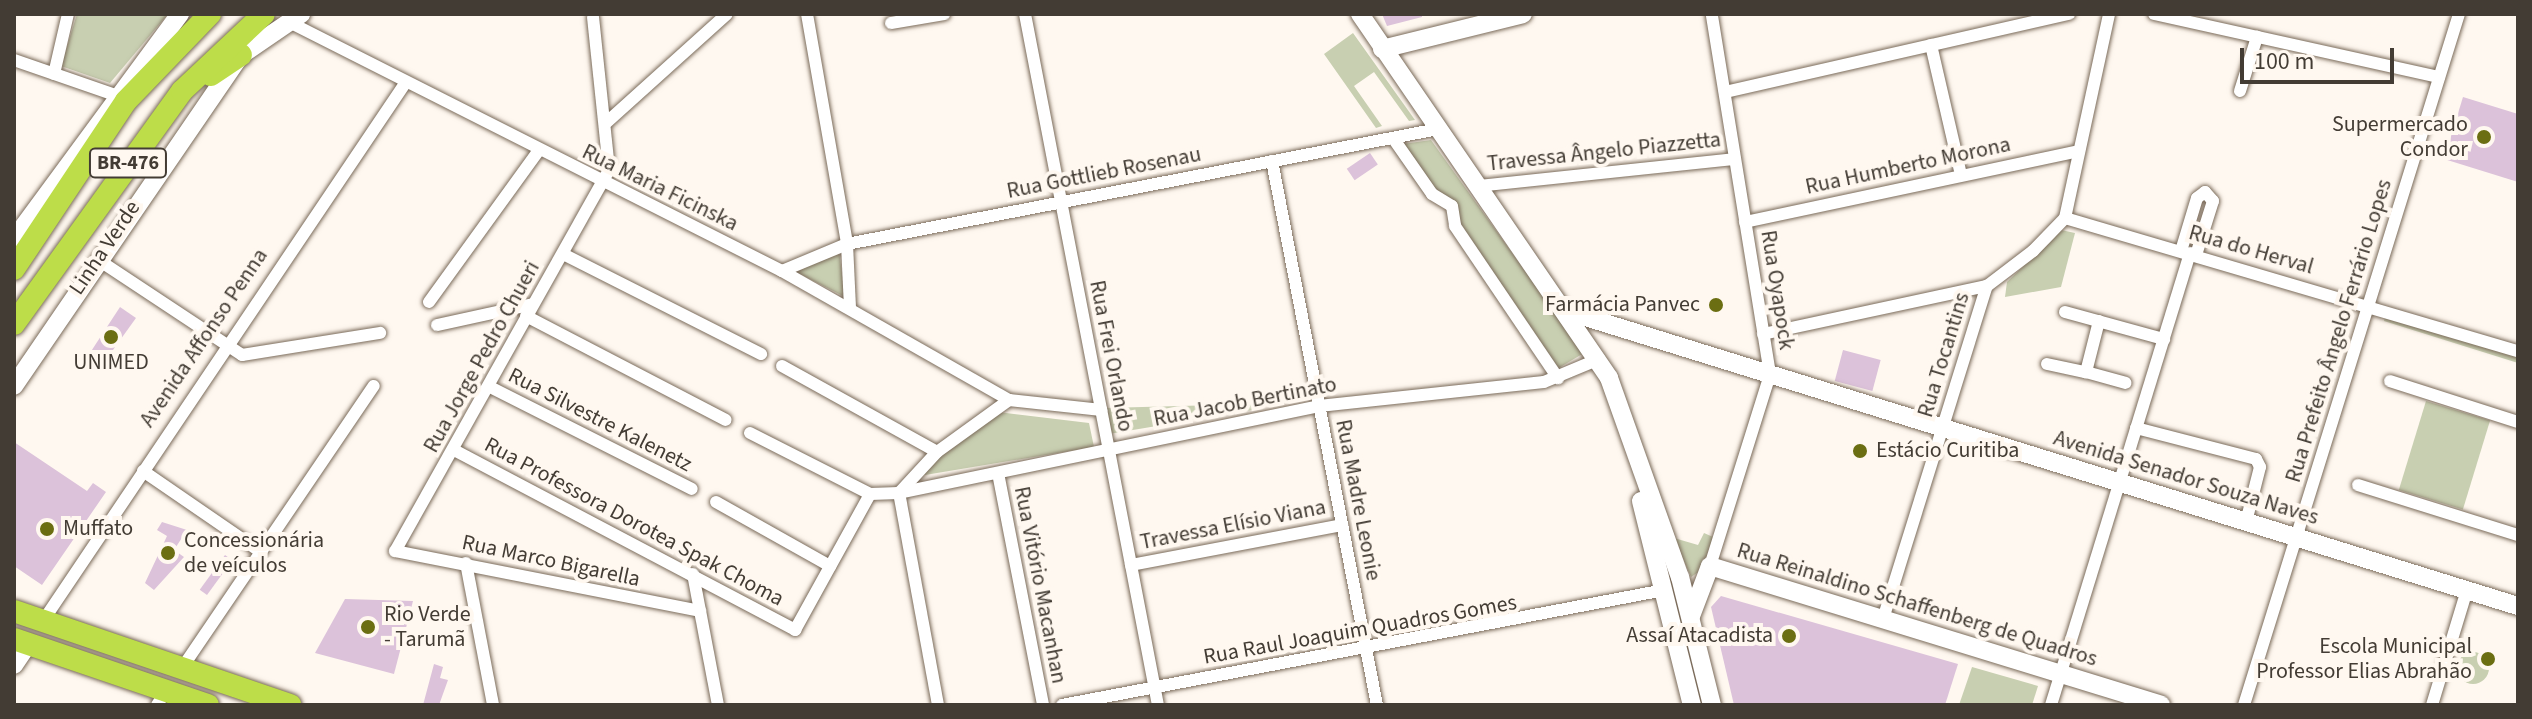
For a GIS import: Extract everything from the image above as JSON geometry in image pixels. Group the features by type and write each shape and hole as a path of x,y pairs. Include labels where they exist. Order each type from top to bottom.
{"highway":[{"path":"14,269 126,101 210,14"},
{"name":"Linha Verde","path":"14,324 86,219 182,91 264,14"},
{"path":"182,91 241,55"},
{"path":"14,611 290,705"},
{"path":"21,642 162,698 208,705"}],"main road":[{"path":"14,239 115,95 180,14"},
{"path":"1360,14 1599,359 1631,435 1691,616 1712,705"},
{"path":"1382,49 1523,14"},
{"name":"Linha Verde","path":"14,386 97,259 241,55 295,18"},
{"name":"Avenida Senador Souza Naves","path":"1566,311 2518,606"},
{"path":"1631,435 1692,705"},
{"name":"Rua Reinaldino Schaffenberg de Quadros","path":"1691,616 1710,566 2161,705"},
{"path":"14,665 21,642"}],"street":[{"path":"54,74 68,14"},
{"path":"607,122 727,14"},
{"path":"807,14 847,244 850,308"},
{"path":"891,23 944,14"},
{"name":"Rua Frei Orlando","path":"1025,14 1158,705"},
{"name":"Rua Oyapock","path":"1710,566 1770,374 1712,14"},
{"path":"1725,92 2069,14"},
{"path":"1763,334 1987,286 2065,218 2109,14"},
{"path":"2154,14 2439,77"},
{"name":"Rua Prefeito Ângelo Ferrário Lopes","path":"2244,705 2459,14"},
{"name":"Rua Jorge Pedro Chueri","path":"395,551 490,387 603,181 611,160 593,17"},
{"name":"Rua Maria Ficinska","path":"295,18 406,82 782,271 1009,400"},
{"path":"2240,91 2257,37"},
{"path":"1931,45 1961,175"},
{"path":"14,60 115,95"},
{"name":"Avenida Affonso Penna","path":"43,621 406,82"},
{"name":"Rua Gottlieb Rosenau","path":"782,271 847,244 1438,129"},
{"path":"1393,138 1432,194 1452,206 1455,226 1558,378"},
{"path":"429,302 539,150"},
{"name":"Rua Humberto Morona","path":"1745,222 2079,151"},
{"name":"Travessa Ângelo Piazzetta","path":"1478,186 1735,159"},
{"name":"Rua Madre Leonie","path":"1272,161 1377,705"},
{"name":"Rua do Herval","path":"2065,218 2368,304 2518,351"},
{"path":"2051,705 2189,253"},
{"path":"563,254 761,354"},
{"path":"97,259 226,349 254,355 380,333"},
{"name":"Rua Tocantins","path":"1883,619 1987,286"},
{"path":"437,325 530,310 726,420"},
{"path":"2065,312 2164,339"},
{"path":"2086,372 2099,321"},
{"name":"Rua Jacob Bertinato","path":"870,494 899,493 1319,406 1558,378 1599,359"},
{"path":"2047,364 2126,383"},
{"path":"782,366 937,452"},
{"path":"2390,381 2518,422"},
{"path":"182,668 258,550 374,386"},
{"name":"Rua Silvestre Kalenetz","path":"490,387 692,489"},
{"path":"938,705 899,493 937,452 1009,400 1101,410"},
{"path":"2136,428 2256,459 2260,467 2246,522"},
{"path":"716,502 830,566 870,494 750,433"},
{"name":"Rua Professora Dorotea Spak Choma","path":"454,450 795,630 830,566"},
{"path":"143,471 258,550"},
{"name":"Rua Vitório Macanhan","path":"998,473 1043,705"},
{"path":"2358,485 2518,535"},
{"name":"Travessa Elísio Viana","path":"1131,565 1342,525"},
{"name":"Rua Marco Bigarella","path":"395,551 700,611"},
{"path":"466,563 493,705"},
{"path":"693,574 718,705"},
{"name":"Rua Raul Joaquim Quadros Gomes","path":"1062,705 1366,650 1664,590"},
{"path":"2432,705 2467,590"}],"green space":[{"path":"77,14 168,14 110,83 61,66"},
{"path":"1353,33 1415,120 1409,121 1374,72 1354,86 1382,126 1376,128 1324,54"},
{"path":"1431,140 1584,353 1557,369 1460,223 1456,204 1436,192 1403,144"},
{"path":"2061,230 2075,233 2061,287 2005,297 2007,282"},
{"path":"839,251 845,297 796,272"},
{"path":"2385,317 2518,357 2518,363 2384,321"},
{"path":"2426,401 2490,421 2463,510 2399,490"},
{"path":"1255,404 1258,409 1109,434 1105,408"},
{"path":"998,412 1089,423 1094,447 925,475 922,471"},
{"path":"1704,533 1713,537 1703,569 1691,577 1674,538 1698,545"},
{"path":"2473,652 2484,657 2489,668 2484,679 2473,684 2462,679 2457,668 2462,657"},
{"path":"1972,667 2038,686 2032,705 1959,705"}],"building":[{"path":"1382,14 1422,14 1422,17 1387,26"},
{"name":"Supermercado Condor","path":"2463,97 2518,114 2518,182 2444,159"},
{"path":"1370,153 1378,165 1355,180 1347,169"},
{"name":"UNIMED","path":"120,307 136,318 100,368 86,359"},
{"name":"Estácio Curitiba","path":"1843,350 1881,360 1872,391 1835,381"},
{"name":"Muffato","path":"14,442 87,491 93,483 106,492 42,585 14,566"},
{"name":"Concessionária de veículos","path":"162,522 187,530 174,550 184,557 154,590 145,583 167,536 157,530"},
{"name":"Concessionária de veículos","path":"225,555 232,560 207,595 200,590"},
{"name":"Assaí Atacadista","path":"1721,596 1958,664 1945,705 1734,705 1711,607"},
{"name":"Rio Verde - Tarumã","path":"345,599 413,601 394,674 315,653"},
{"path":"434,664 443,667 440,678 448,680 439,705 423,705"}],"place":[{"name":"Supermercado Condor","path":"2484,137"},
{"name":"Farmácia Panvec","path":"1716,305"},
{"name":"UNIMED","path":"111,337"},
{"name":"Estácio Curitiba","path":"1860,451"},
{"name":"Muffato","path":"47,529"},
{"name":"Concessionária de veículos","path":"168,553"},
{"name":"Rio Verde - Tarumã","path":"368,627"},
{"name":"Assaí Atacadista","path":"1789,636"},
{"name":"Escola Municipal Professor Elias Abrahão","path":"2488,659"}]}
